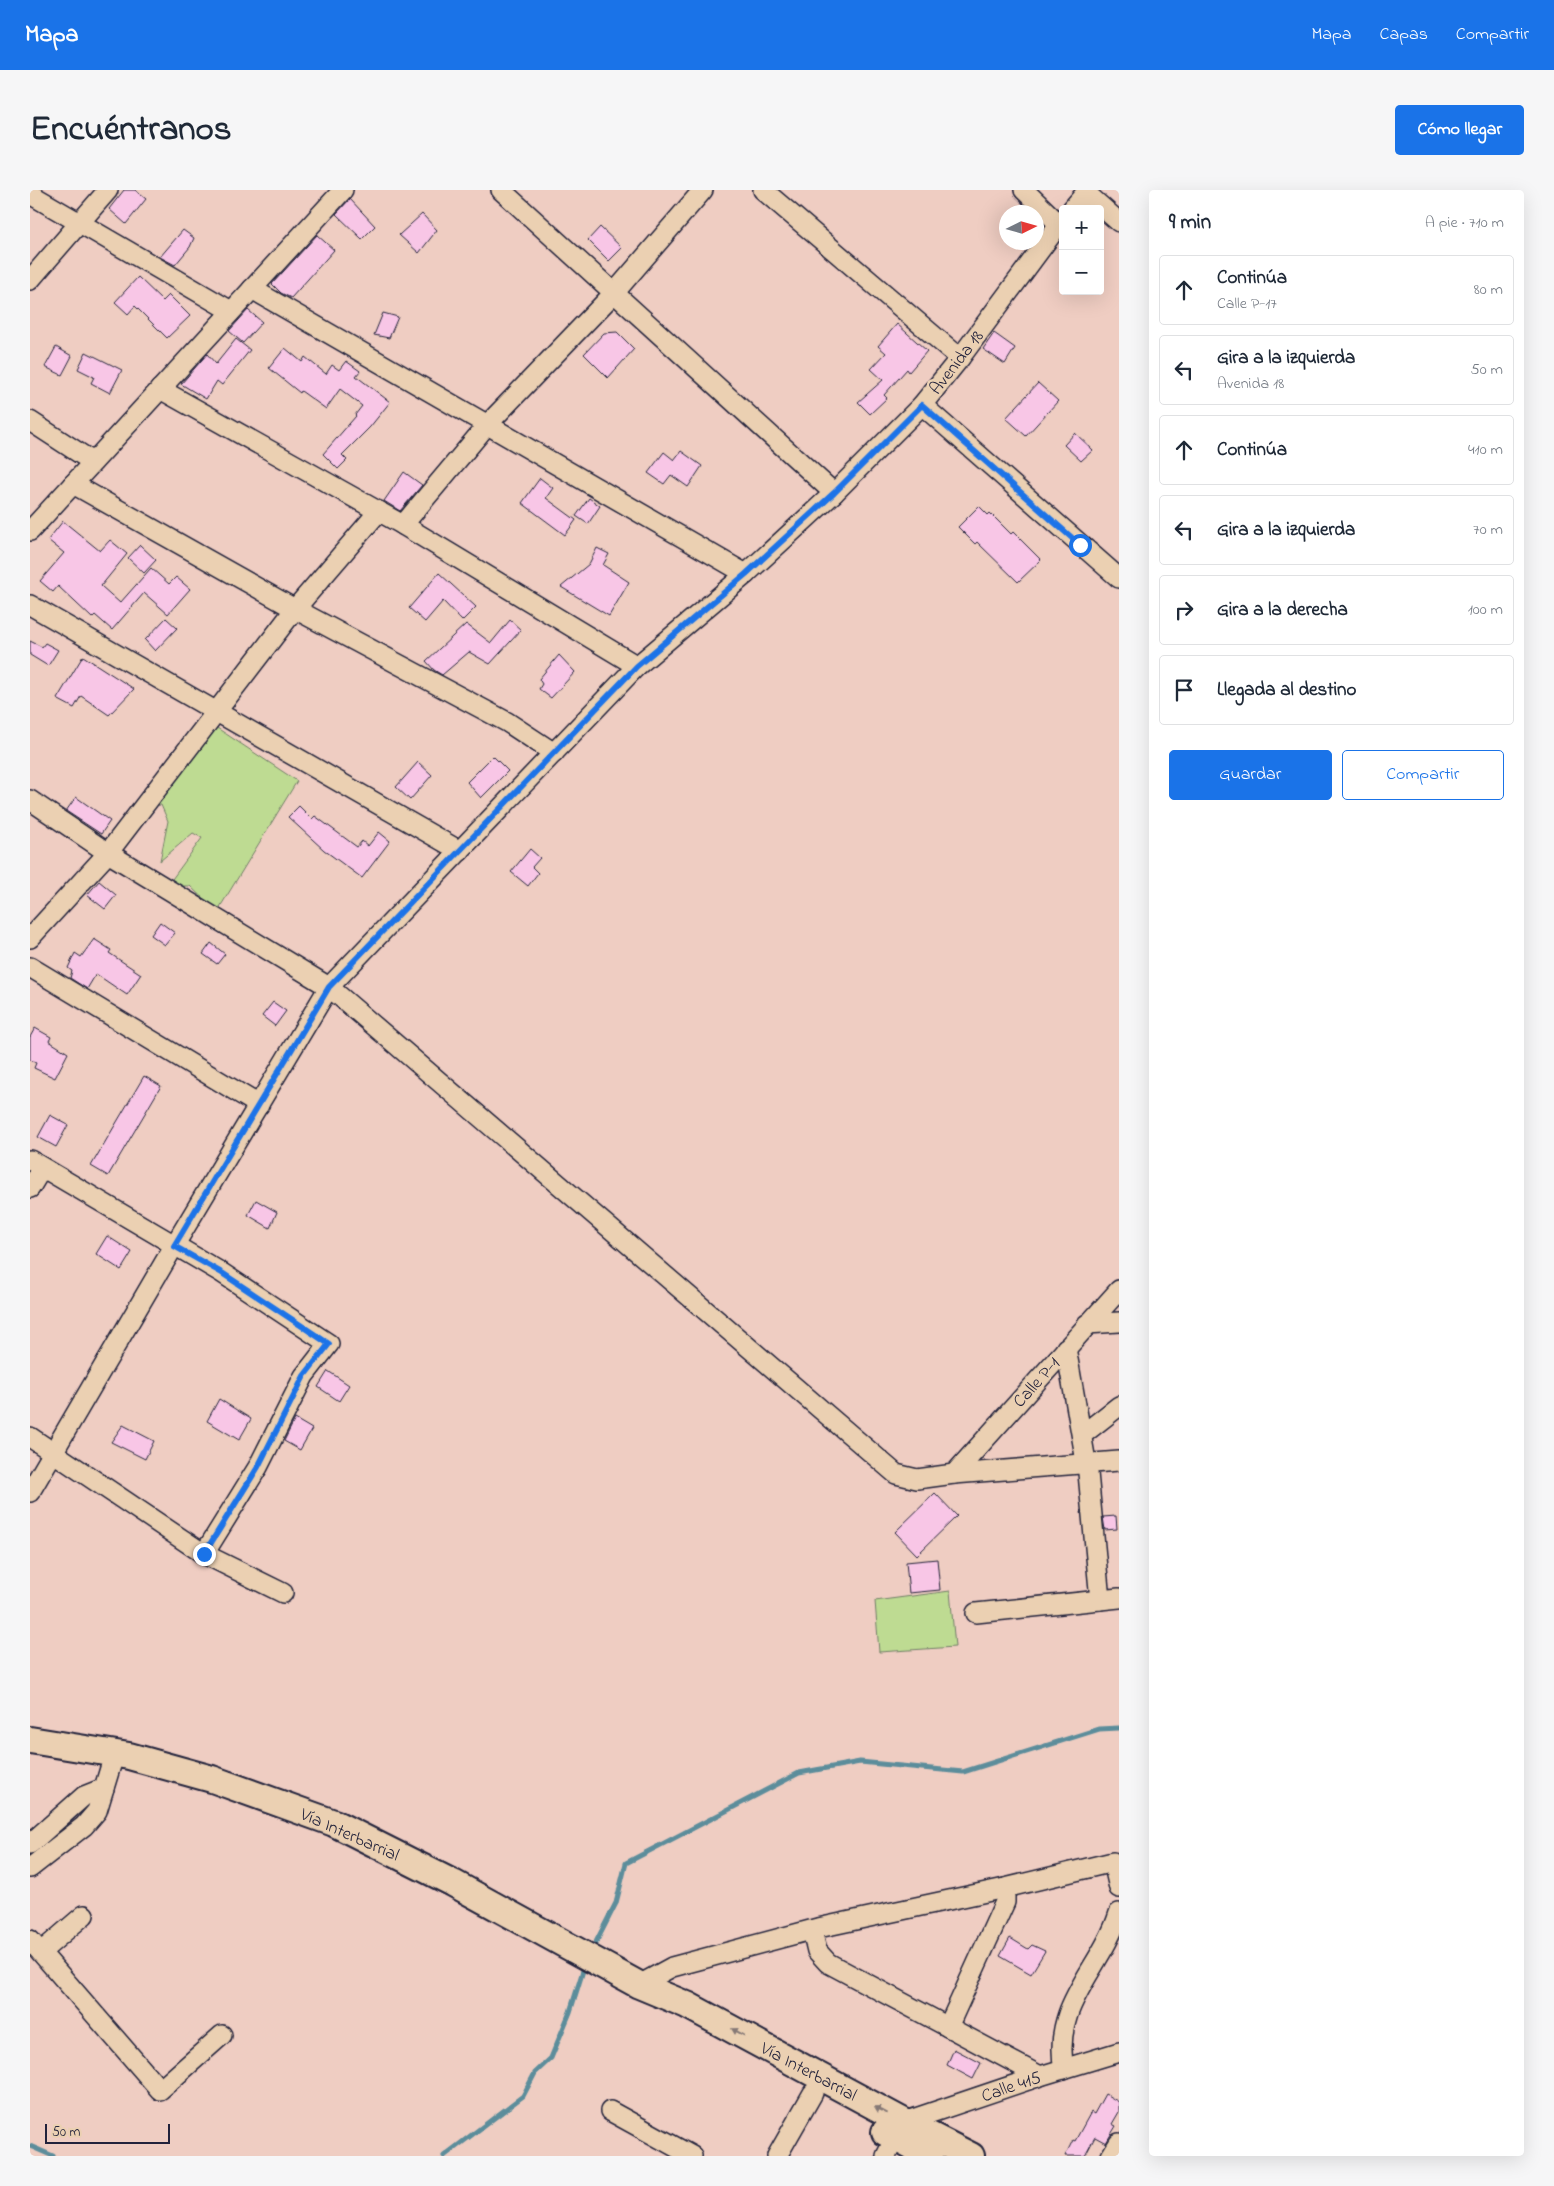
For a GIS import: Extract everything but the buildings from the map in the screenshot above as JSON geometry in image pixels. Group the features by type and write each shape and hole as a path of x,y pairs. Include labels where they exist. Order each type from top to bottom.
{"main road":[{"name":"Vía Interbarrial","path":"30,1740 115,1752 212,1779 334,1823 453,1883 638,1984 687,2005 895,2139 971,2156"},
{"name":"Vía Interbarrial","path":"638,1984 680,2020 929,2156"}],"street":[{"path":"30,280 108,190"},
{"path":"30,531 343,190"},
{"path":"403,525 487,424 615,292 703,190"},
{"path":"763,190 960,358"},
{"path":"1024,190 1059,219"},
{"path":"1076,205 1087,192 1119,222"},
{"path":"511,193 615,292 834,493"},
{"path":"30,194 231,311"},
{"name":"Avenida 18","path":"30,1492 329,987 637,666 746,574 834,493 922,405 960,358 1059,224"},
{"path":"252,289 746,574"},
{"path":"160,389 379,511 637,666"},
{"path":"922,405 1119,578"},
{"path":"30,421 93,462"},
{"path":"73,484 294,609 506,722 554,753"},
{"path":"30,938 108,853 294,609 379,511"},
{"path":"30,605 460,851"},
{"path":"30,800 108,853 329,987 896,1474 917,1479 954,1474 1119,1461"},
{"path":"30,967 258,1105"},
{"path":"30,1188 36,1164 222,1273 329,1344 304,1376 258,1467 204,1554"},
{"name":"Calle P-1","path":"954,1474 1119,1290"},
{"path":"1087,1324 1119,1322"},
{"path":"976,1613 1110,1599 1066,1348"},
{"path":"1082,1435 1119,1406"},
{"path":"30,1437 54,1451 204,1554 283,1594"},
{"path":"30,1868 92,1819 98,1812 115,1752"},
{"path":"30,1844 84,1796 104,1788"},
{"path":"638,1984 672,1967 812,1930 1005,1888 1113,1862 1119,1888"},
{"path":"948,2027 1005,1902 1005,1888"},
{"path":"84,1915 35,1946 160,2090 222,2035"},
{"path":"1064,2069 1061,2052 1062,2031 1074,1997 1117,1923"},
{"path":"812,1930 817,1951 828,1963 1040,2076"},
{"name":"Calle 415","path":"895,2139 1040,2076 1119,2052"},
{"path":"777,2156 814,2094"},
{"path":"610,2111 692,2156"},
{"path":"1112,2156 1119,2143"}],"green space":[{"path":"211,724 297,781 217,912 190,886 167,886 202,838 193,833 160,861 168,821 161,805 149,806"},
{"path":"950,1591 955,1647 879,1652 875,1601"}],"waterway":[{"path":"592,1950 616,1903 626,1863 799,1773 860,1762 963,1772 1099,1729 1119,1728"},
{"path":"444,2156 523,2096 535,2073 551,2058 570,2012 585,1964"},
{"path":"30,2146 53,2156"}],"route":[{"path":"204,1554 258,1467 304,1376 329,1344 222,1273 174,1246 329,987 637,666 746,574 834,493 922,405 1080,545"}]}
